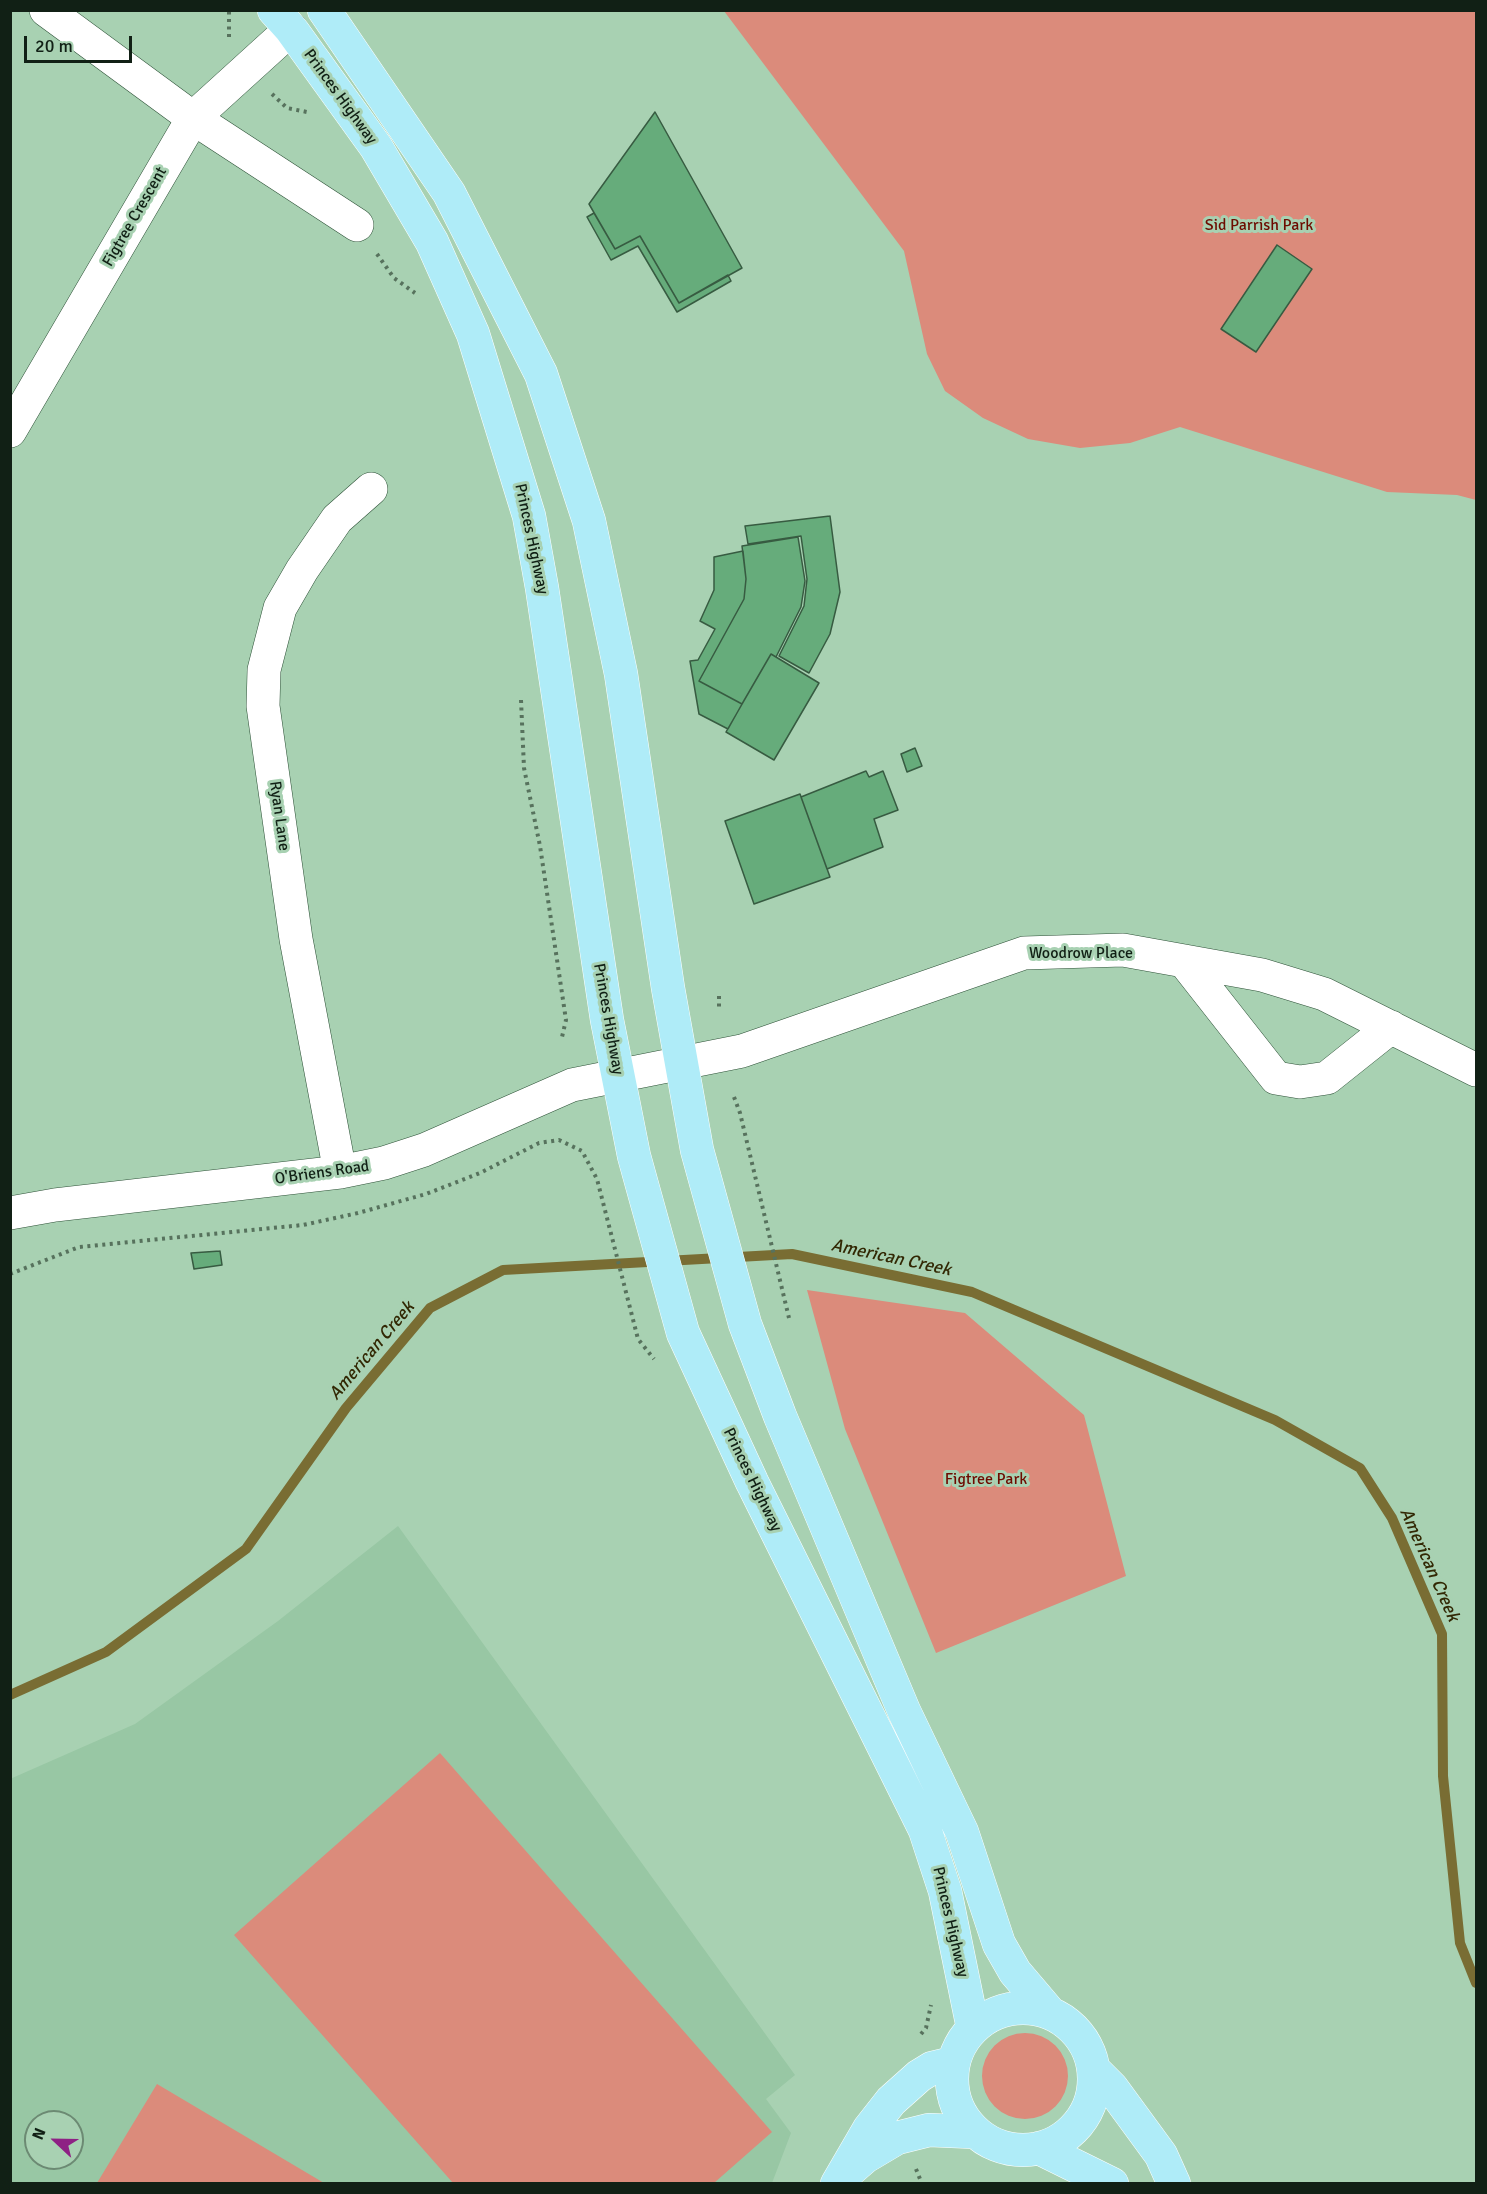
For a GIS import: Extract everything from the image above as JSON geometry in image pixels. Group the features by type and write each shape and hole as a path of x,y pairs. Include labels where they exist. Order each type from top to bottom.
{"main road":[{"path":"324,10 449,193 541,374 589,521 621,675 681,1064 697,1150 745,1324 780,1416 904,1711 963,1832 999,1944 1015,1972 1049,2012 1068,2023 1082,2039 1094,2070 1094,2085 1085,2113 1077,2125 1053,2144 1039,2148 1026,2150 999,2146 975,2132 967,2123 955,2100 952,2088 953,2063 956,2053 973,2028 996,2013 1022,2007 1049,2012"},
{"name":"Princes Highway","path":"282,20 376,147 432,242 473,334 491,386 529,516 542,588 604,1001 618,1076 638,1167 683,1333 752,1482 925,1830 945,1891 973,2028"},
{"path":"838,2183 869,2129 891,2101 919,2076 932,2068 953,2063"},
{"path":"1094,2070 1112,2088 1161,2155 1174,2184"},
{"path":"838,2183 865,2157 897,2138 929,2130 975,2132"},
{"path":"1039,2148 1112,2184"}],"street":[{"path":"46,10 192,118 357,225"},
{"name":"Figtree Crescent","path":"10,431 192,118 282,20"},
{"name":"Ryan Lane","path":"340,1172 296,939 263,706 264,670 280,608 302,570 337,519 371,489"},
{"name":"Woodrow Place","path":"618,1076 742,1051 1024,953 1123,950 1262,975 1324,994 1476,1070"},
{"path":"1184,961 1276,1078 1300,1082 1326,1078 1391,1027"},
{"name":"O'Briens Road","path":"10,1213 56,1205 340,1172 384,1163 423,1149 555,1091 618,1076"}],"path":[{"path":"228,44 229,10"},
{"path":"276,99 287,108 313,114"},
{"path":"357,225 394,278 418,295"},
{"path":"521,698 524,768 540,846 566,1020 562,1037"},
{"path":"719,996 719,1011"},
{"path":"734,1097 741,1113 789,1318"},
{"path":"597,1179 638,1339"}],"shaded area":[{"path":"398,1526 795,2075 766,2099 791,2133 772,2183 11,2183 10,1779 135,1724 278,1621"}],"green space":[{"name":"Sid Parrish Park","path":"724,11 1476,11 1476,500 1457,495 1387,492 1180,427 1130,443 1080,448 1028,439 983,418 945,391 927,354 904,251"},
{"name":"Figtree Park","path":"807,1290 965,1313 1084,1415 1126,1576 936,1653 845,1429"},
{"path":"440,1753 772,2132 714,2183 453,2183 234,1935"},
{"path":"1025,2033 1049,2040 1061,2052 1068,2076 1061,2100 1049,2112 1025,2119 1001,2112 989,2100 982,2076 989,2052 1001,2040"},
{"path":"157,2084 324,2183 97,2183"}],"building":[{"path":"655,112 742,268 679,303 640,236 615,249 589,204"},
{"path":"594,213 615,249 640,236 679,303 728,275 731,281 677,312 638,246 611,260 587,217"},
{"path":"1277,245 1312,269 1256,352 1221,329"},
{"path":"830,516 840,592 830,634 809,673 779,656 804,606 807,579 801,536 748,544 745,526"},
{"path":"798,537 805,581 801,607 776,657 771,654 742,704 699,681 744,599 746,579 742,546"},
{"path":"743,551 746,579 744,599 699,681 742,704 728,729 699,714 690,661 698,660 715,629 700,621 714,590 714,557"},
{"path":"771,654 819,683 774,760 726,732"},
{"path":"915,748 922,766 907,772 901,754"},
{"path":"866,771 869,777 883,771 898,810 874,819 883,847 827,869 801,797"},
{"path":"800,794 830,877 754,904 725,821"},
{"path":"220,1251 222,1265 194,1269 191,1253"}],"waterway":[{"name":"American Creek","path":"10,1695 106,1652 246,1549 346,1408 430,1308 503,1270 792,1254 972,1292 1275,1420 1360,1468 1392,1518 1442,1634 1443,1776 1460,1943 1476,1983"}]}
